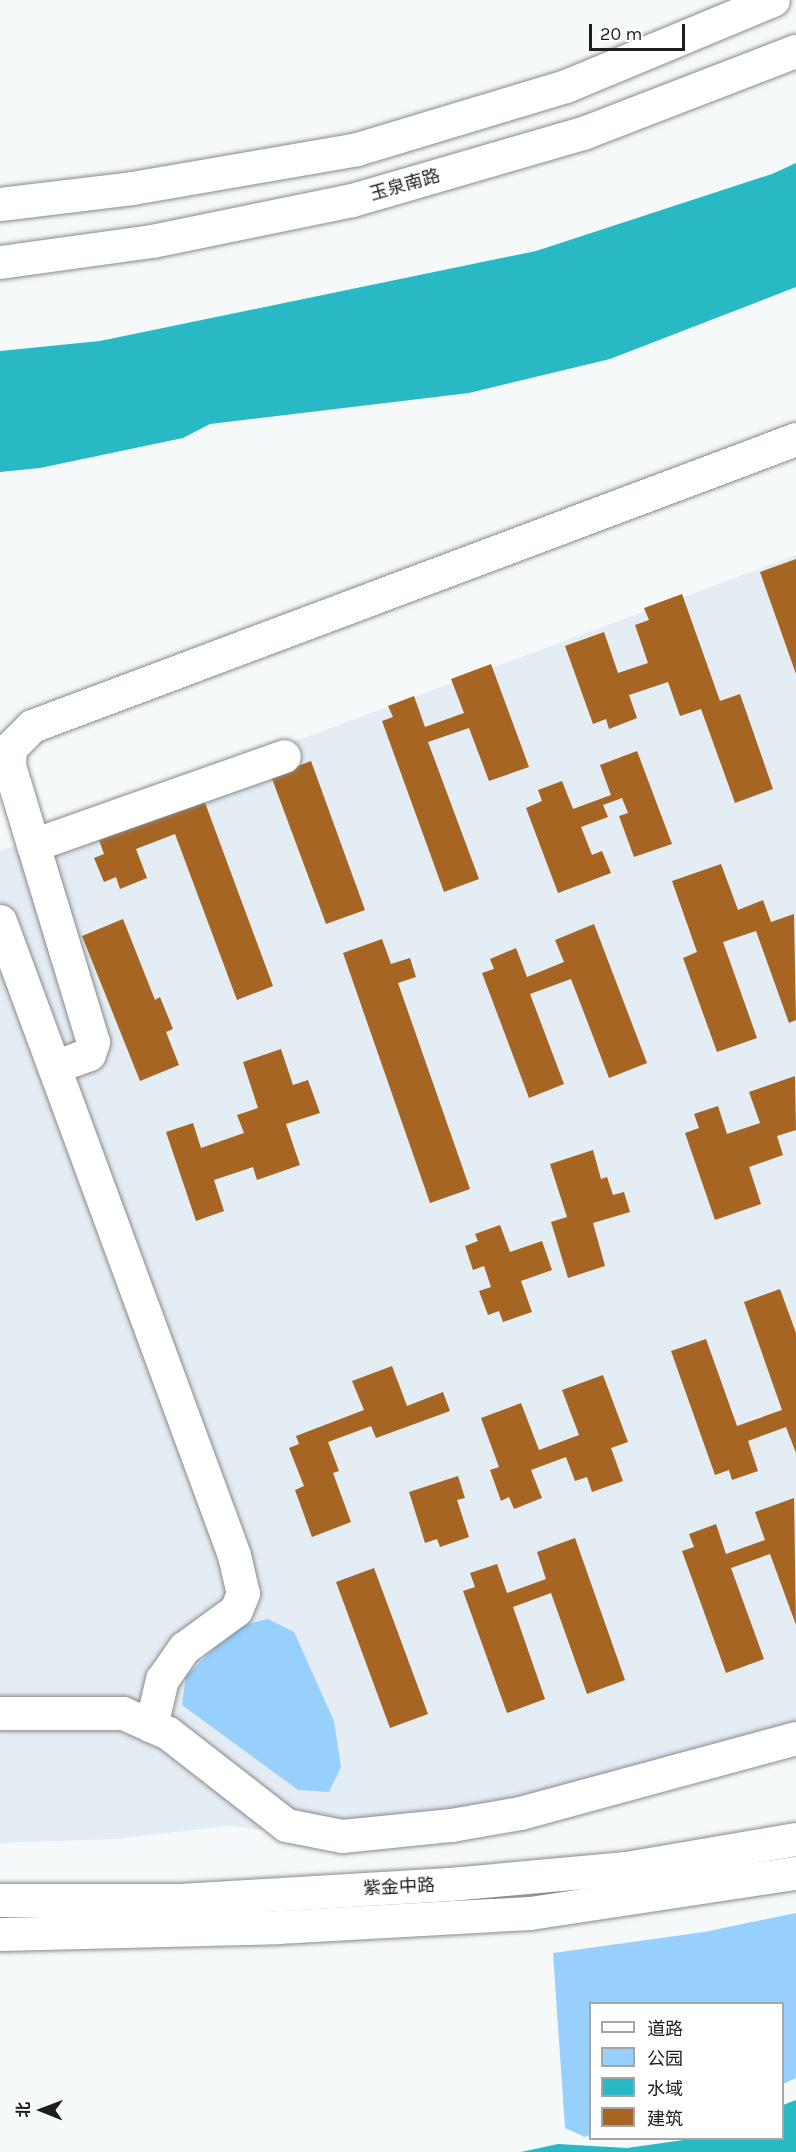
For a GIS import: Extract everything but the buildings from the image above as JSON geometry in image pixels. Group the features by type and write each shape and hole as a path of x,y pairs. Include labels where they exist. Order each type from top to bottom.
{"street":[{"path":"0,204 132,188 357,148 566,86 773,0"},
{"name":"玉泉南路","path":"0,262 152,241 352,200 583,133 796,51"},
{"path":"54,1067 89,1054 93,1042 9,766 10,748 32,726 796,440"},
{"path":"33,845 284,756"},
{"path":"0,921 234,1555 243,1593 236,1610 184,1648 162,1679 151,1725"},
{"path":"0,1713 123,1713 168,1733 286,1825 342,1836 451,1825 520,1813 796,1738"},
{"name":"紫金中路","path":"0,1900 180,1900 450,1884 626,1868 796,1839"},
{"name":"紫金中路","path":"0,1934 278,1928 530,1913 796,1873"}],"shaded area":[{"path":"796,555 796,1722 361,1841 229,1826 116,1839 0,1843 0,851"}],"green space":[{"path":"268,1619 294,1632 334,1721 341,1767 329,1792 298,1790 182,1705 186,1676 236,1627"},
{"path":"796,1913 796,2078 784,2084 784,2002 589,2002 589,2135 585,2137 565,2128 553,1953 704,1932"}],"water":[{"path":"796,163 796,287 610,359 469,393 210,424 183,438 40,468 0,472 0,351 100,341 536,251 772,174"},
{"path":"796,2100 796,2152 521,2152 558,2144 627,2148 684,2140 784,2140 784,2105"}]}
